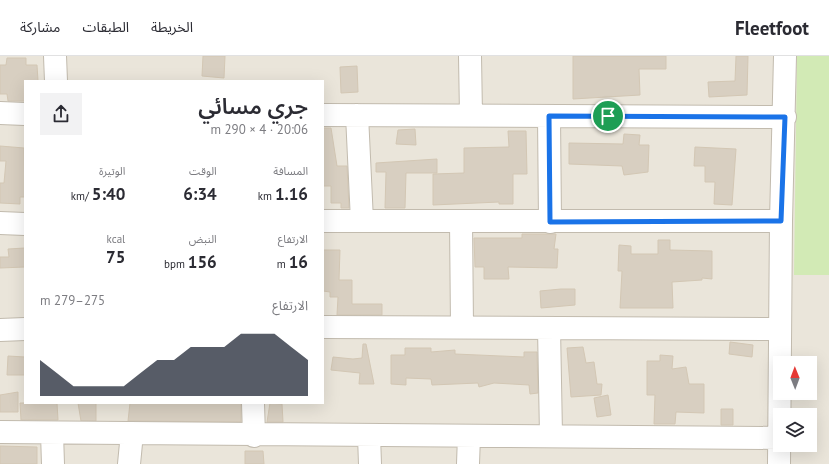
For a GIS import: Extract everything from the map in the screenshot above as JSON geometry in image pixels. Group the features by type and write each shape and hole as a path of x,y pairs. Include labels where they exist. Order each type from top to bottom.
{"street":[{"path":"55,56 56,80"},
{"path":"470,56 471,115"},
{"path":"779,408 779,329 785,117 785,56"},
{"path":"0,113 24,114"},
{"path":"324,115 785,117"},
{"path":"357,115 362,221"},
{"path":"549,116 550,222"},
{"path":"324,221 781,221"},
{"path":"461,221 462,326"},
{"path":"0,224 24,224"},
{"path":"324,327 462,326 779,329"},
{"path":"549,328 551,435"},
{"path":"0,330 24,329"},
{"path":"253,404 254,436"},
{"path":"0,432 254,436 551,435 773,438"},
{"path":"52,433 53,464"},
{"path":"130,464 132,433"},
{"path":"369,436 370,464"},
{"path":"468,464 469,436"},
{"path":"779,452 779,464"}],"shaded area":[{"path":"0,56 829,56 829,464 0,464"}],"green space":[{"path":"797,56 829,56 829,275 794,275"}],"building":[{"path":"203,56 225,56 224,78 202,76"},
{"path":"573,56 666,56 666,69 639,69 640,95 573,99"},
{"path":"736,56 748,56 747,95 709,97 708,82 735,81"},
{"path":"7,58 26,58 26,65 37,65 38,80 24,80 24,101 8,101 7,94 0,94 0,65 6,65"},
{"path":"357,66 358,92 341,93 340,67"},
{"path":"324,128 331,128 337,166 347,166 349,208 341,208 341,203 331,203 331,186 324,186"},
{"path":"415,129 416,145 396,144 398,130"},
{"path":"508,131 526,131 527,174 513,174 513,204 499,204 499,202 433,205 433,174 464,173 464,148 509,147"},
{"path":"624,134 640,135 639,145 649,145 648,172 624,175 622,166 569,164 569,143 623,144"},
{"path":"0,146 24,148 24,197 20,197 20,204 0,203 0,183 4,183 6,161 0,161"},
{"path":"695,147 736,149 732,205 714,204 715,182 705,182 705,166 694,166"},
{"path":"437,159 437,173 406,173 405,208 385,208 386,172 376,172 376,163"},
{"path":"522,234 556,234 554,249 558,249 557,268 508,267 509,279 484,279 484,267 475,267 474,238 522,238"},
{"path":"658,240 670,240 670,250 712,251 712,279 702,278 702,280 672,282 673,308 620,308 622,271 618,271 619,245 631,246 631,254 658,254"},
{"path":"24,248 24,267 0,268 0,257 9,257 8,249"},
{"path":"324,250 340,250 339,280 352,280 352,304 382,304 382,315 337,315 338,297 330,297 330,292 324,291"},
{"path":"575,289 575,305 541,308 540,291"},
{"path":"730,342 753,345 752,357 729,354"},
{"path":"363,344 366,344 374,384 359,384 360,373 331,370 333,357 353,359 362,358"},
{"path":"583,347 586,363 594,362 597,384 602,384 601,395 571,397 567,348"},
{"path":"405,348 431,348 431,352 455,350 455,354 524,357 524,352 537,352 538,393 530,394 529,385 494,383 479,387 478,383 432,385 431,379 406,378 406,385 391,384 391,355 405,355"},
{"path":"660,355 673,356 672,369 686,367 689,384 704,384 704,413 676,412 675,424 654,424 655,395 647,395 647,361 660,361"},
{"path":"8,356 24,357 24,375 7,375"},
{"path":"18,392 18,412 0,412 0,395"},
{"path":"608,395 611,415 597,417 594,398"},
{"path":"20,403 57,404 58,420 21,420"},
{"path":"78,404 96,404 96,421 81,421"},
{"path":"130,404 241,404 241,422 128,421"},
{"path":"270,404 282,404 283,422 267,422"},
{"path":"721,409 733,409 733,425 721,425"},
{"path":"0,446 37,447 37,464 0,464"},
{"path":"245,451 263,451 264,464 245,464"}],"route":[{"path":"549,116 608,116 785,117 781,221 550,222 549,116"}]}
